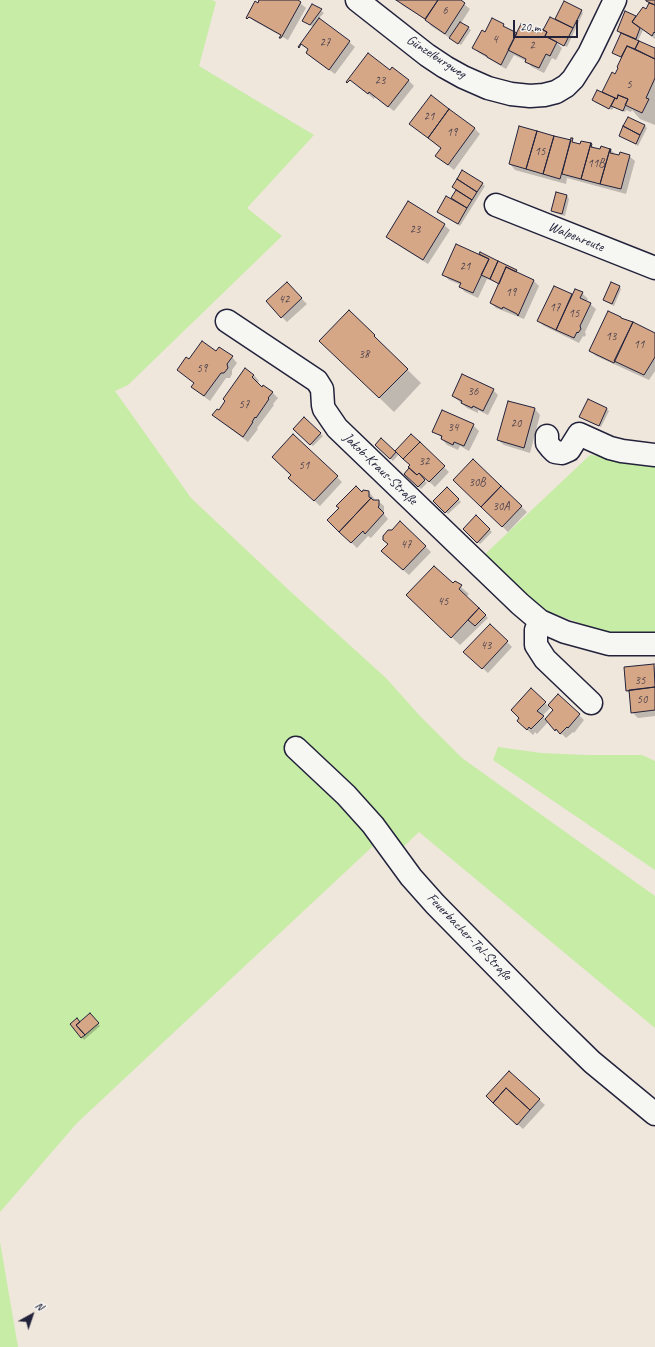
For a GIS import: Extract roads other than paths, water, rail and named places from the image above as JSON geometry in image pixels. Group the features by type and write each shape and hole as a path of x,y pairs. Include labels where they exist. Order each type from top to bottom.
{"street":[{"name":"Günzelburgweg","path":"357,0 451,71 488,88 511,94 530,96 556,92 566,86 573,79 589,54 615,0"},
{"name":"Walpenreute","path":"496,205 655,268"},
{"name":"Jakob-Kraus-Straße","path":"227,321 317,382 322,389 324,409 337,428 520,604 540,621 565,632 609,644 655,644"},
{"path":"547,436 547,443 555,452 562,453 569,450 579,434 610,448 655,455"},
{"path":"540,621 536,630 536,645 545,659 591,703"},
{"name":"Feuerbacher-Tal-Straße","path":"296,748 346,794 373,825 411,877 552,1022 592,1062 655,1114"}]}
